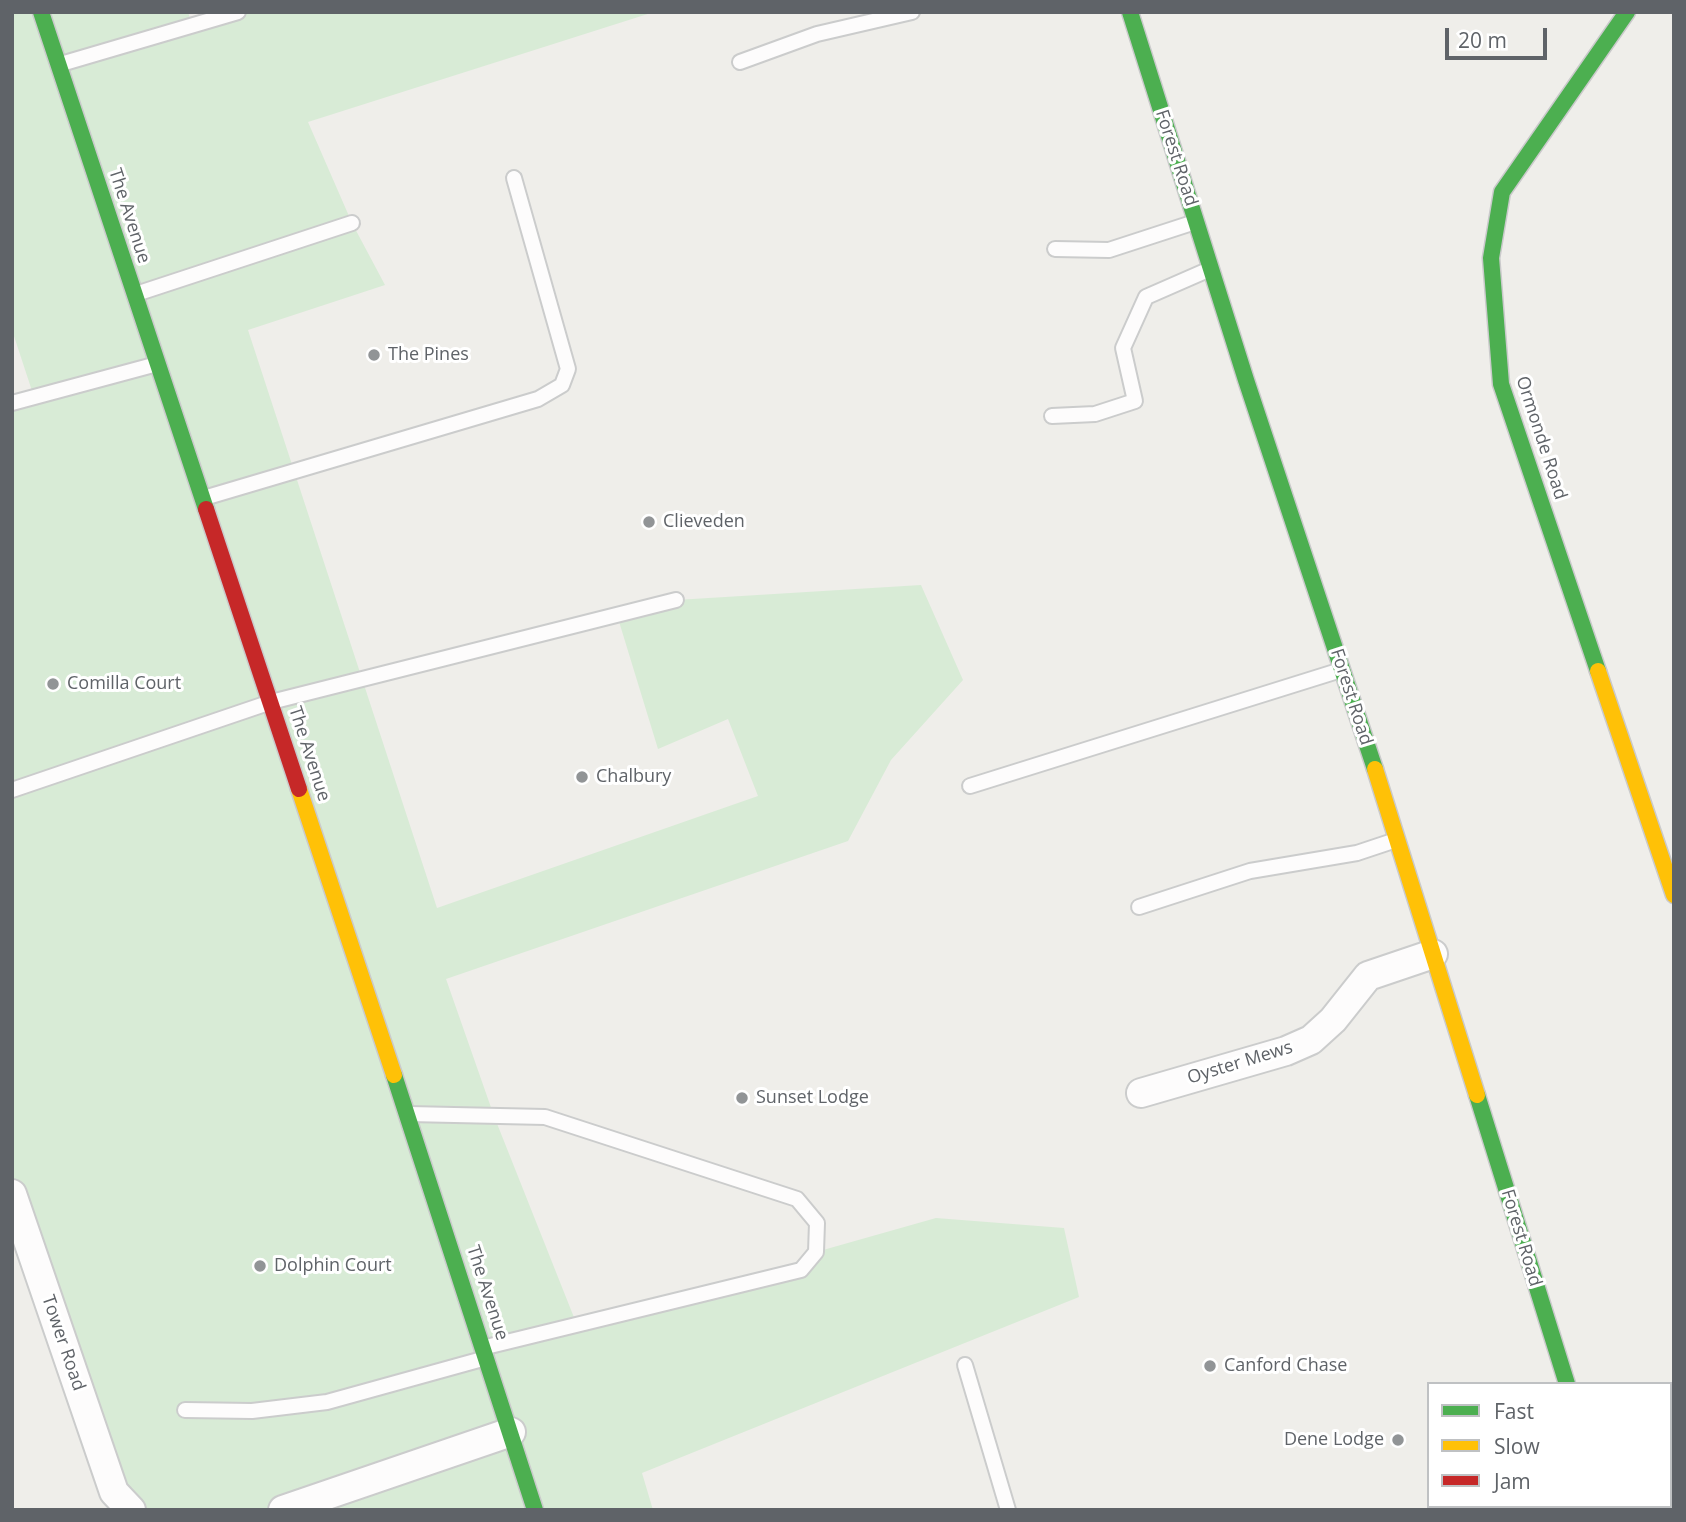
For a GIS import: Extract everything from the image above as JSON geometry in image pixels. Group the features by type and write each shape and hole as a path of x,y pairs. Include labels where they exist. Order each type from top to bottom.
{"street":[{"name":"The Avenue","path":"41,12 408,1114 486,1352 534,1510"},
{"name":"Forest Road","path":"1130,12 1398,840 1566,1382"},
{"name":"Ormonde Road","path":"1627,12 1502,192 1490,258 1501,384 1674,895"},
{"name":"Oyster Mews","path":"1141,1093 1286,1051 1311,1040 1333,1020 1368,976 1433,954"},
{"name":"Tower Road","path":"12,1194 18,1226 115,1504"},
{"path":"283,1510 511,1432"}],"lane":[{"path":"58,65 238,12"},
{"path":"740,62 817,34 912,12"},
{"path":"203,498 538,399 562,385 568,369 514,178"},
{"path":"1055,249 1109,250 1196,222"},
{"path":"135,294 352,223"},
{"path":"1052,416 1095,414 1135,401 1123,348 1146,297 1211,269"},
{"path":"12,403 158,364"},
{"path":"12,790 271,702 676,600"},
{"path":"970,786 1342,670"},
{"path":"1139,907 1250,871 1357,853 1398,840"},
{"path":"184,1410 252,1411 327,1402 486,1352 801,1270 816,1252 817,1223 797,1199 545,1117 408,1114"},
{"path":"965,1365 1009,1510"}],"green space":[{"path":"12,12 188,12 192,25 238,12 654,12 308,122 352,223 385,285 248,330 437,908 758,796 728,719 658,749 617,615 676,600 921,585 963,680 891,760 848,841 446,979 494,1116 577,1325 801,1270 816,1252 936,1218 1064,1228 1079,1297 642,1473 653,1510 131,1510 12,1194 12,403 34,397 12,330"}],"traffic: fast":[{"path":"41,12 206,509"},
{"path":"1130,12 1246,380 1375,769"},
{"path":"1598,671 1501,384 1491,258 1502,192 1627,12"},
{"path":"394,1075 535,1510"},
{"path":"1477,1095 1566,1382"}],"traffic: slow":[{"path":"1598,671 1674,895"},
{"path":"1375,769 1477,1095"},
{"path":"299,789 394,1075"}],"traffic: jam":[{"path":"206,509 299,789"}],"place":[{"name":"The Pines","path":"374,355"},
{"name":"Clieveden","path":"649,522"},
{"name":"Comilla Court","path":"53,684"},
{"name":"Chalbury","path":"582,777"},
{"name":"Sunset Lodge","path":"742,1098"},
{"name":"Dolphin Court","path":"260,1266"},
{"name":"Canford Chase","path":"1210,1366"},
{"name":"Dene Lodge","path":"1398,1440"}]}
